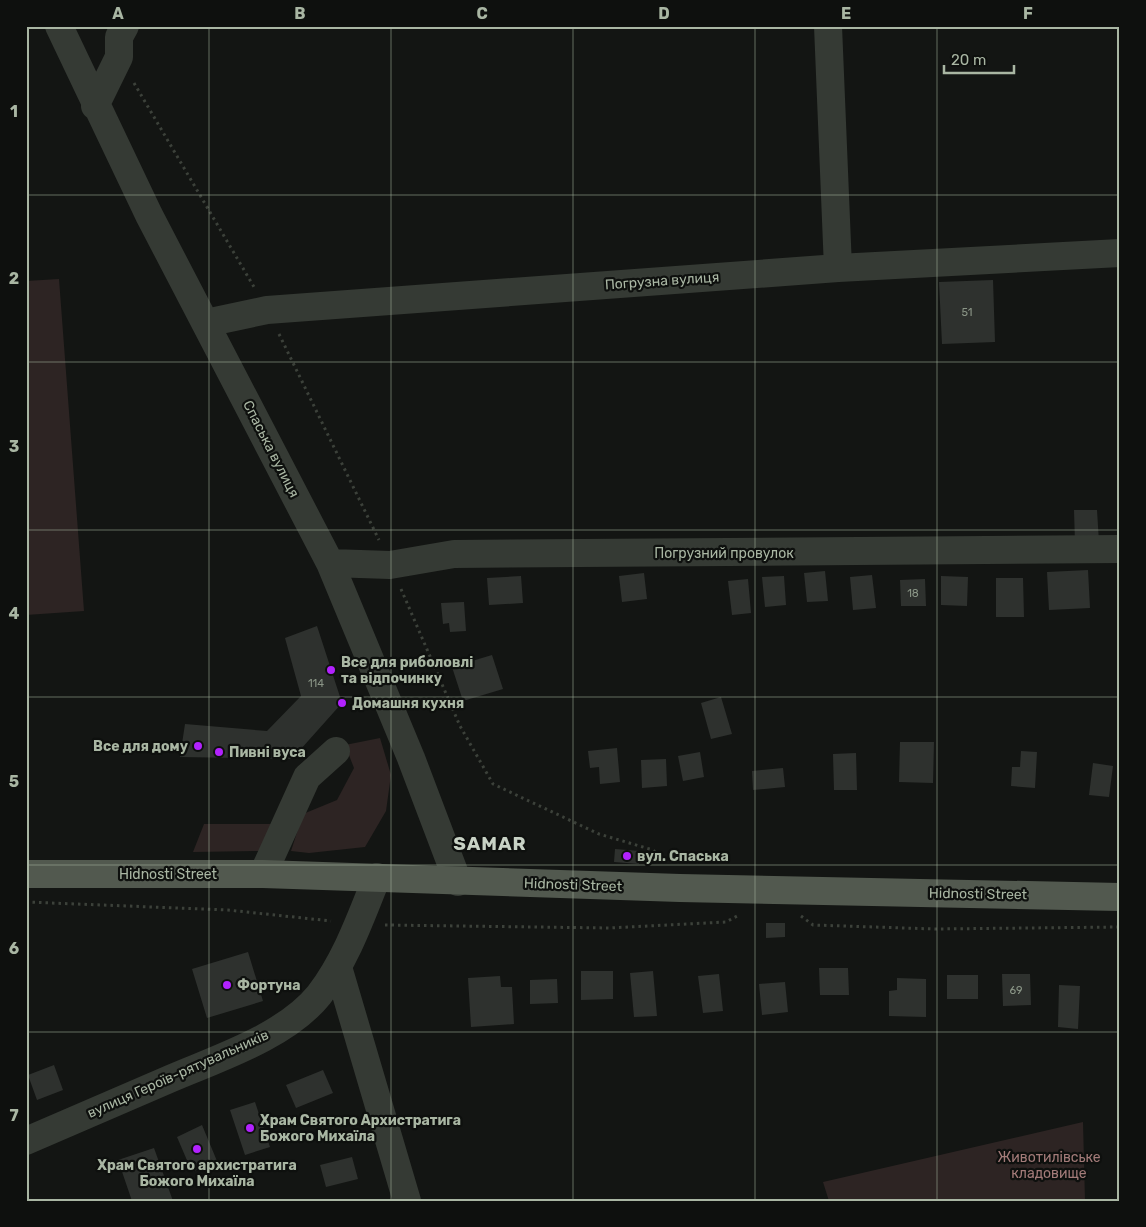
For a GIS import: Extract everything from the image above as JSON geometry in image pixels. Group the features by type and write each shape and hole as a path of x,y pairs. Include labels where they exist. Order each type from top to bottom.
{"main road":[{"name":"Hidnosti Street","path":"26,874 263,874 680,888 1120,897"}],"street":[{"name":"Спаська вулиця","path":"59,26 95,106 149,215 330,564 411,758 458,882"},
{"path":"95,106 119,56 119,37 125,26"},
{"path":"828,26 838,268"},
{"name":"Погрузна вулиця","path":"206,323 267,310 838,268 1120,253"},
{"name":"Погрузний провулок","path":"330,564 390,565 454,554 1120,549"},
{"path":"263,874 308,777 336,751"},
{"name":"вулиця Героїв-рятувальників","path":"26,1141 267,1036 298,1014 318,996 338,967 377,877"},
{"path":"338,967 407,1201"}],"path":[{"path":"119,56 267,310 390,565 460,726 493,784 599,834 653,850 665,862 680,888"},
{"path":"26,902 228,910 358,924 609,928 726,922 741,914"},
{"path":"798,914 813,925 936,929 1120,927"}],"green space":[{"path":"59,279 84,611 26,615 26,281"},
{"path":"380,738 391,775 386,811 365,847 309,853 291,851 303,814 337,800 354,768 345,745"},
{"path":"204,824 273,824 262,851 193,852"},
{"name":"Животилівське кладовище","path":"1083,1122 1085,1201 829,1201 823,1182"}],"building":[{"path":"993,280 995,342 942,344 939,282"},
{"path":"1074,510 1097,510 1099,542 1075,543"},
{"path":"1088,570 1090,608 1049,610 1047,572"},
{"path":"825,571 828,601 807,602 804,573"},
{"path":"644,573 647,599 622,602 619,576"},
{"path":"872,575 876,608 853,610 850,577"},
{"path":"521,576 523,603 489,605 487,578"},
{"path":"784,576 786,605 765,607 762,577"},
{"path":"941,576 968,577 967,606 941,605"},
{"path":"996,578 1023,578 1024,617 996,617"},
{"path":"748,579 751,613 732,615 728,581"},
{"path":"925,579 926,606 901,606 900,580"},
{"path":"464,602 466,631 450,632 449,623 443,624 441,603"},
{"path":"317,626 342,703 292,759 180,757 185,724 267,731 301,696 285,638"},
{"path":"492,655 503,689 463,701 452,667"},
{"path":"721,697 732,734 711,739 701,703"},
{"path":"900,742 934,742 933,783 899,782"},
{"path":"617,748 620,782 600,784 599,767 590,768 588,751"},
{"path":"1021,751 1037,752 1035,788 1011,786 1012,767 1020,767"},
{"path":"700,752 704,777 683,781 678,756"},
{"path":"856,753 857,790 834,790 833,754"},
{"path":"666,759 667,786 642,788 641,760"},
{"path":"1093,763 1113,766 1109,797 1089,795"},
{"path":"783,768 785,787 753,790 752,771"},
{"name":"вул. Спаська","path":"615,849 640,851 639,864 614,862"},
{"path":"766,923 785,923 785,937 766,938"},
{"name":"Фортуна","path":"248,952 263,1001 207,1018 192,969"},
{"path":"819,968 848,968 849,995 820,995"},
{"path":"581,971 613,971 613,999 581,1000"},
{"path":"653,971 657,1016 634,1017 630,973"},
{"path":"719,974 723,1011 703,1013 698,976"},
{"path":"1002,974 1030,974 1031,1005 1003,1006"},
{"path":"947,975 978,975 978,999 947,999"},
{"path":"500,976 501,987 512,987 514,1024 471,1027 468,978"},
{"path":"897,978 926,979 926,1017 889,1016 889,991 897,990"},
{"path":"557,979 558,1003 530,1004 530,980"},
{"path":"785,982 788,1012 762,1015 759,984"},
{"path":"1059,985 1080,986 1078,1029 1058,1027"},
{"path":"54,1065 63,1090 37,1100 28,1075"},
{"path":"323,1070 333,1093 296,1108 286,1085"},
{"name":"Храм Святого Архистратига Божого Михаїла","path":"255,1102 270,1147 245,1155 230,1110"},
{"name":"Храм Святого архистратига Божого Михаїла","path":"202,1125 217,1161 192,1172 177,1137"},
{"path":"154,1148 173,1201 132,1201 118,1160"},
{"path":"352,1157 358,1179 326,1187 320,1165"}],"place":[{"name":"Все для риболовлі та відпочинку","path":"331,670"},
{"name":"Домашня кухня","path":"342,703"},
{"name":"Все для дому","path":"198,746"},
{"name":"Пивні вуса","path":"219,752"},
{"name":"вул. Спаська","path":"627,856"},
{"name":"Фортуна","path":"227,985"},
{"name":"Храм Святого Архистратига Божого Михаїла","path":"250,1128"},
{"name":"Храм Святого архистратига Божого Михаїла","path":"197,1149"}],"district":[{"name":"SAMAR","path":"490,843"}]}
